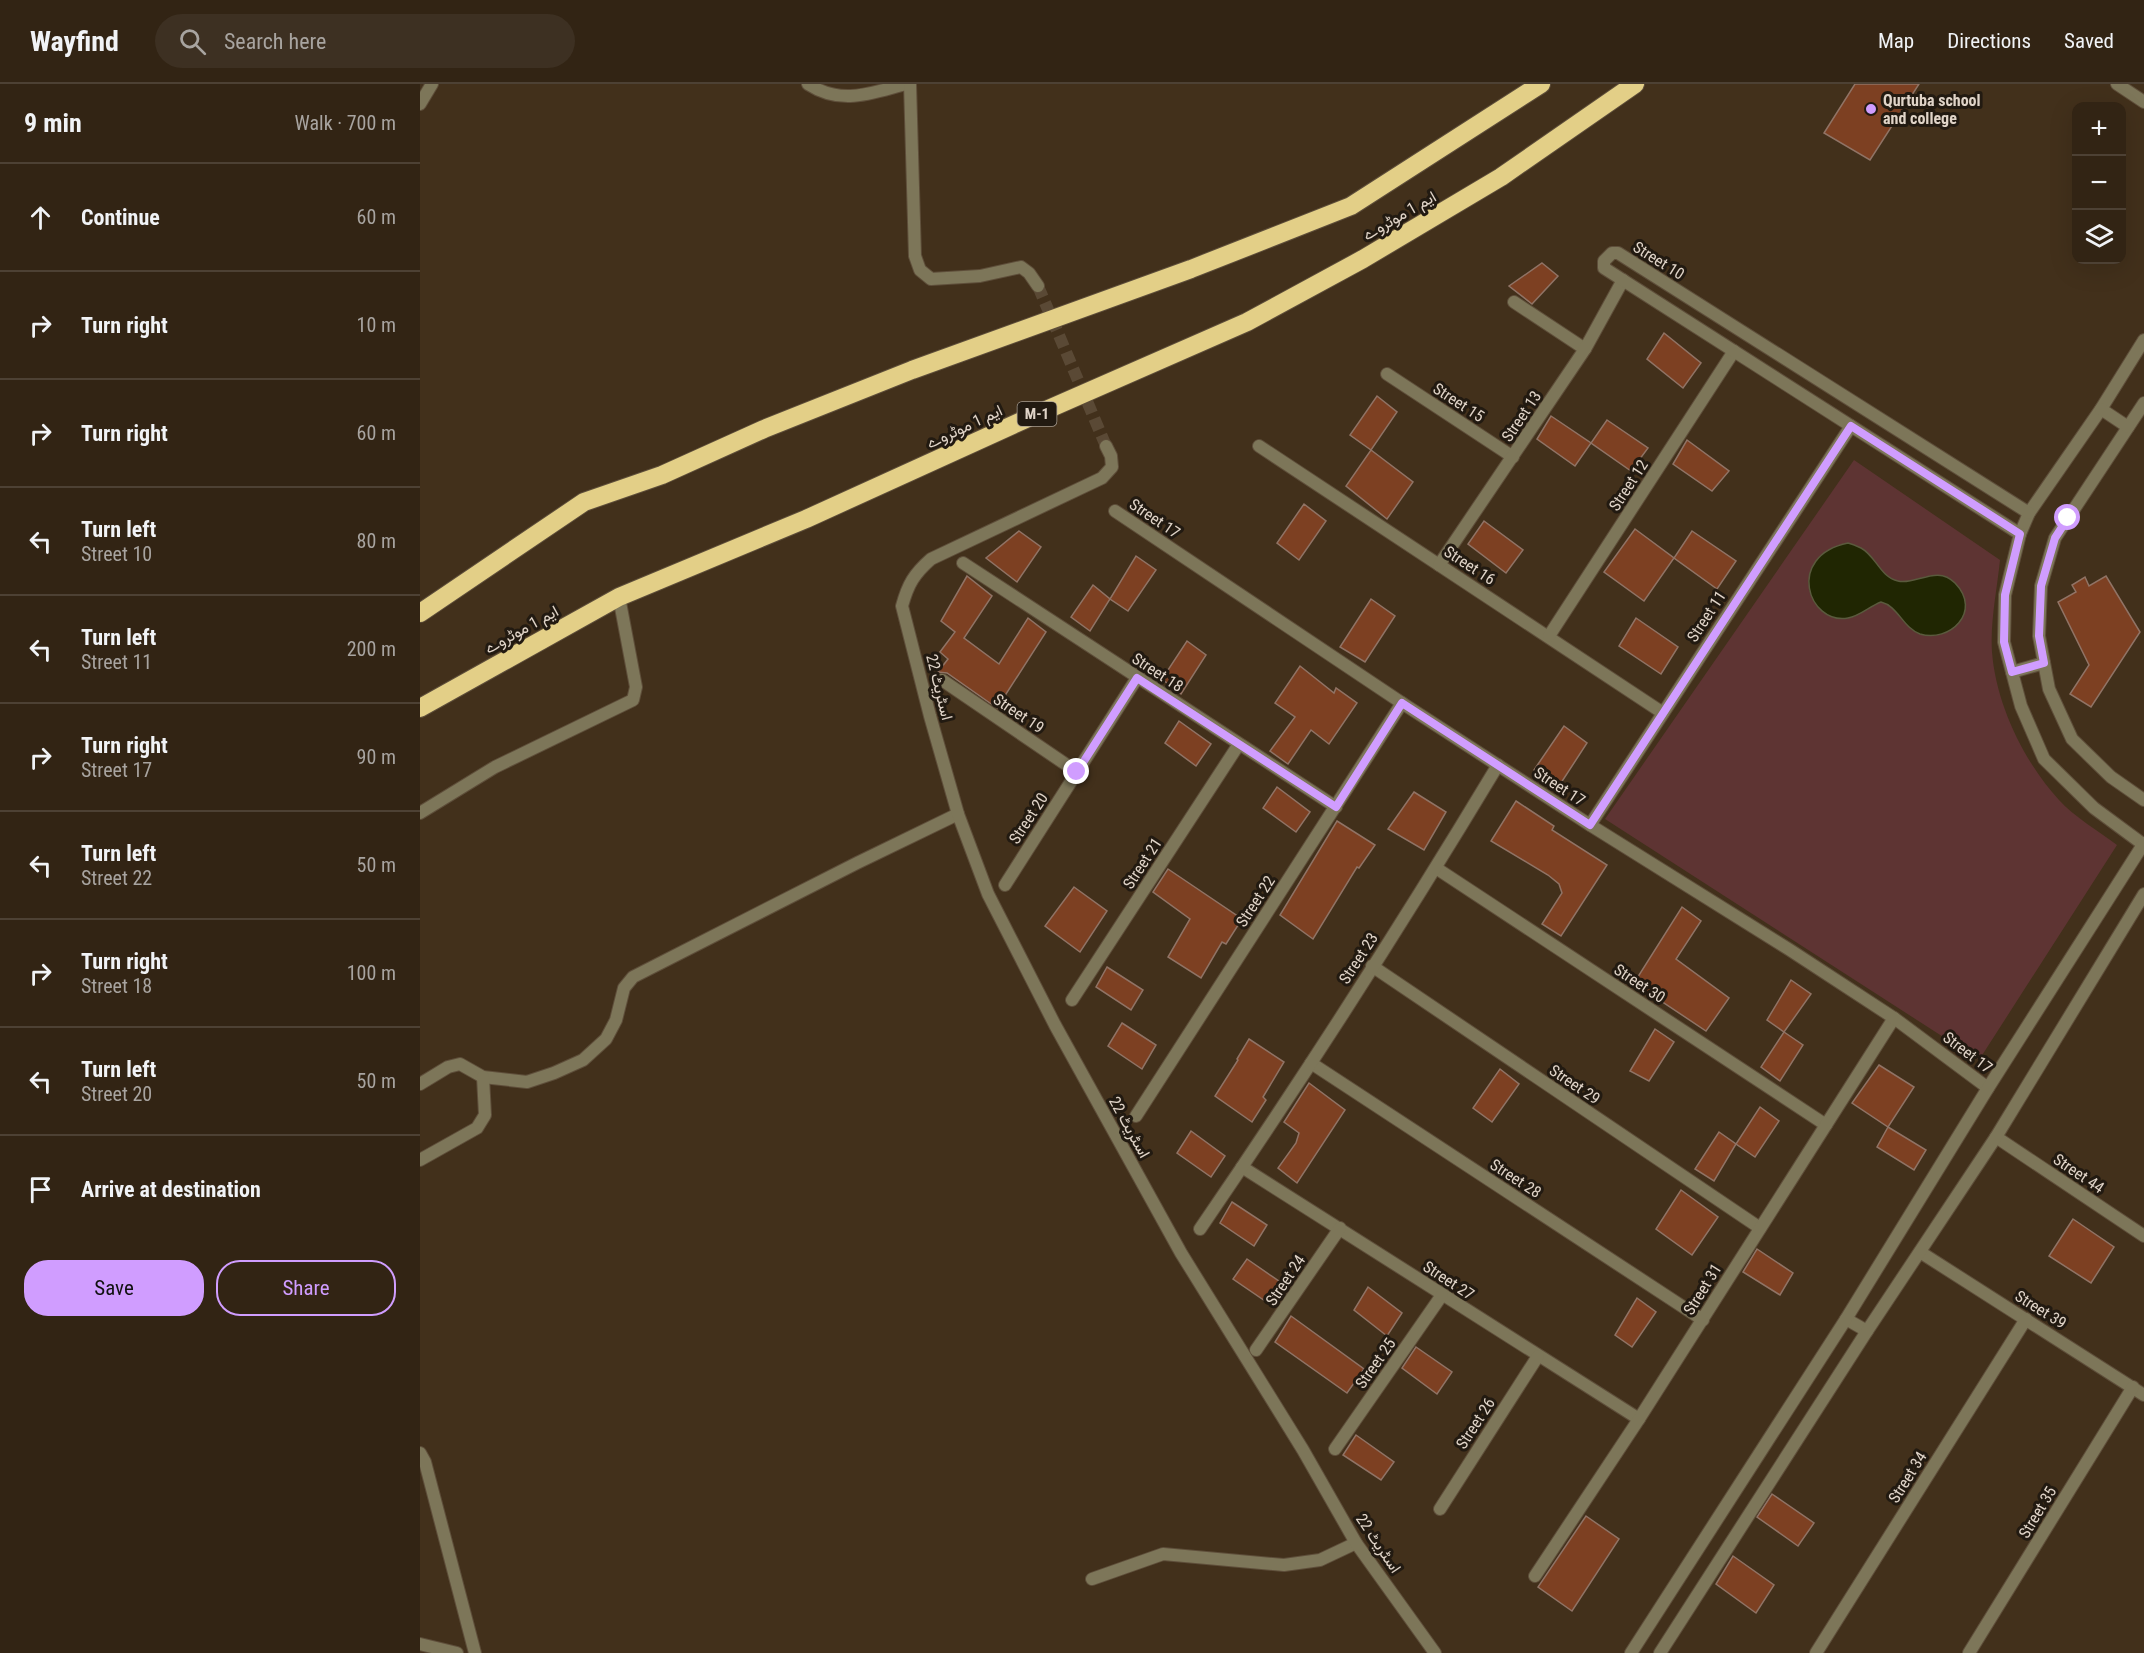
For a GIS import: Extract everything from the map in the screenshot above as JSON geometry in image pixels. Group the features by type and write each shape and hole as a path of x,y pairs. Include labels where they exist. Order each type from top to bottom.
{"highway":[{"name":"ایم 1 موٹروے","path":"420,613 584,502 662,475 764,429 912,370 1191,269 1352,207 1541,84"},
{"name":"ایم 1 موٹروے","path":"420,708 620,597 806,519 1247,322 1363,259 1501,177 1635,84"}],"street":[{"path":"420,104 432,84"},
{"path":"808,84 828,95 844,97 908,84 915,256 920,270 931,279 980,276 1021,267 1029,273 1038,286"},
{"path":"2117,84 2144,102"},
{"name":"Street 10","path":"2020,534 1604,268 1604,261 1612,253 1618,254 2029,513"},
{"name":"Street 13","path":"1440,566 1585,349 1623,280"},
{"path":"1514,302 1585,349"},
{"path":"1631,1653 1846,1319 1988,1088 2144,844 2094,808 2044,759 2021,706 2004,642 2005,595 2020,534 2029,513 2101,409 2144,340"},
{"name":"Street 12","path":"1549,636 1734,351"},
{"name":"Street 15","path":"1387,374 1513,457"},
{"path":"2144,403 2055,538 2041,586 2039,636 2049,689 2072,739 2111,777 2144,800"},
{"path":"2101,409 2128,428"},
{"name":"Street 11","path":"1590,825 1851,426"},
{"name":"اسٹریٹ 22","path":"1106,446 1111,456 1112,467 1102,477 931,559 915,573 902,606 930,716 958,814 988,894 1055,1025 1181,1253 1303,1450 1356,1543 1435,1653"},
{"name":"Street 16","path":"1259,446 1663,713"},
{"name":"Street 17","path":"1115,511 1402,703 1894,1018 1988,1088"},
{"name":"Street 18","path":"963,563 1336,807"},
{"path":"420,813 495,767 633,700 636,687 620,597"},
{"path":"2012,672 2044,663"},
{"name":"Street 20","path":"1005,885 1137,678"},
{"name":"Street 19","path":"942,680 1077,772"},
{"name":"Street 22","path":"1136,1116 1402,703"},
{"name":"Street 21","path":"1072,1000 1239,744"},
{"name":"Street 23","path":"1200,1229 1311,1063 1436,868 1498,765"},
{"path":"420,1084 448,1067 460,1064 483,1077 527,1082 583,1060 606,1039 616,1020 624,988 633,977 958,814"},
{"name":"Street 30","path":"1436,868 1826,1125"},
{"path":"1660,1653 1996,1137 2144,894"},
{"name":"Street 29","path":"1372,966 1760,1228"},
{"name":"Street 31","path":"1535,1575 1703,1320 1894,1018"},
{"name":"Street 28","path":"1311,1063 1703,1320"},
{"path":"420,1160 477,1128 485,1115 483,1077"},
{"name":"Street 44","path":"1996,1137 2144,1236"},
{"name":"Street 27","path":"1242,1167 1639,1419"},
{"name":"Street 24","path":"1256,1350 1340,1228"},
{"name":"Street 39","path":"1920,1252 2144,1395"},
{"name":"Street 25","path":"1335,1449 1442,1295"},
{"path":"1846,1319 1868,1331"},
{"name":"Street 34","path":"1816,1653 2026,1319"},
{"name":"Street 26","path":"1440,1509 1538,1356"},
{"name":"Street 35","path":"1969,1653 2133,1387"},
{"path":"420,1453 425,1462 475,1653"},
{"path":"1092,1579 1163,1554 1284,1565 1320,1560 1356,1543"},
{"path":"420,1644 457,1653"}],"shaded area":[{"path":"1854,460 2000,560 1993,618 1992,652 1999,692 2006,712 2023,750 2046,785 2072,812 2117,845 1979,1060 1605,819"},
{"path":"1848,543 1859,547 1871,556 1882,571 1892,579 1905,582 1941,575 1955,583 1963,594 1965,604 1964,614 1959,623 1942,634 1931,636 1914,631 1892,608 1881,602 1848,618 1834,617 1822,611 1814,601 1809,588 1810,574 1816,561 1828,550"}],"building":[{"name":"Qurtuba school and college","path":"1855,84 1919,84 1870,160 1824,133"},
{"path":"1542,263 1558,276 1532,304 1509,286"},
{"path":"1664,333 1701,363 1683,388 1647,359"},
{"path":"1377,396 1397,412 1371,450 1350,435"},
{"path":"1551,416 1591,443 1575,466 1537,439"},
{"path":"1607,420 1648,448 1631,471 1591,443"},
{"path":"1687,440 1729,471 1712,491 1673,464"},
{"path":"1371,450 1413,482 1387,519 1346,486"},
{"path":"1304,504 1326,521 1299,560 1277,543"},
{"path":"1484,521 1523,550 1506,573 1468,544"},
{"path":"1635,529 1674,558 1644,601 1604,572"},
{"path":"1019,531 1041,547 1017,582 986,558"},
{"path":"1692,531 1736,561 1717,589 1674,558"},
{"path":"1136,556 1156,570 1128,611 1110,599"},
{"path":"967,576 992,596 964,638 999,664 1028,618 1046,632 997,708 947,673 938,672 948,659 940,652 955,632 941,621"},
{"path":"2106,576 2140,632 2091,707 2070,694 2089,665 2058,602 2076,592 2072,585 2085,577 2089,586"},
{"path":"1093,585 1110,599 1090,631 1071,617"},
{"path":"1371,599 1395,616 1365,662 1340,647"},
{"path":"1636,618 1678,647 1661,674 1619,646"},
{"path":"1187,641 1206,655 1181,694 1162,679"},
{"path":"1300,666 1334,693 1336,688 1357,703 1329,744 1311,730 1288,764 1270,751 1295,717 1275,703"},
{"path":"1179,721 1211,744 1196,766 1165,743"},
{"path":"1564,726 1587,743 1559,786 1534,770"},
{"path":"1277,787 1310,812 1296,832 1263,808"},
{"path":"1414,792 1446,812 1424,850 1388,829"},
{"path":"1516,801 1554,826 1552,830 1607,865 1561,936 1542,924 1562,893 1559,884 1491,841"},
{"path":"1337,821 1375,845 1359,868 1357,867 1313,939 1280,915"},
{"path":"1168,869 1242,919 1226,944 1222,942 1201,978 1168,957 1190,919 1153,892"},
{"path":"1074,887 1107,911 1080,952 1045,926"},
{"path":"1682,907 1701,921 1676,959 1729,998 1706,1031 1634,983"},
{"path":"1107,967 1143,990 1131,1010 1096,987"},
{"path":"1791,980 1811,994 1784,1032 1767,1020"},
{"path":"1122,1023 1156,1045 1142,1069 1108,1046"},
{"path":"1655,1029 1674,1042 1649,1081 1630,1071"},
{"path":"1784,1032 1803,1045 1780,1081 1761,1067"},
{"path":"1249,1039 1284,1062 1263,1097 1266,1100 1252,1122 1215,1096"},
{"path":"1879,1065 1914,1087 1888,1127 1852,1103"},
{"path":"1500,1069 1519,1084 1492,1122 1473,1108"},
{"path":"1309,1083 1345,1110 1297,1183 1278,1168 1296,1143 1299,1133 1284,1122"},
{"path":"1760,1107 1779,1121 1755,1157 1736,1144"},
{"path":"1888,1127 1926,1150 1914,1170 1877,1147"},
{"path":"1191,1131 1225,1156 1211,1177 1177,1153"},
{"path":"1719,1132 1736,1144 1714,1181 1695,1169"},
{"path":"1681,1190 1718,1217 1692,1255 1656,1229"},
{"path":"1232,1202 1267,1225 1254,1246 1220,1223"},
{"path":"2073,1219 2114,1247 2091,1283 2049,1256"},
{"path":"1757,1249 1793,1273 1780,1295 1743,1272"},
{"path":"1247,1259 1286,1286 1271,1305 1233,1279"},
{"path":"1368,1287 1402,1313 1387,1336 1354,1310"},
{"path":"1637,1298 1656,1312 1632,1347 1615,1335"},
{"path":"1291,1316 1364,1369 1347,1393 1275,1342"},
{"path":"1416,1347 1452,1372 1437,1394 1402,1368"},
{"path":"1356,1435 1394,1462 1381,1480 1343,1455"},
{"path":"1772,1494 1814,1523 1798,1546 1757,1517"},
{"path":"1586,1516 1619,1539 1572,1611 1538,1587"},
{"path":"1733,1556 1774,1585 1756,1613 1716,1584"}],"tunnel":[{"path":"1038,286 1106,446"}],"place":[{"name":"Qurtuba school and college","path":"1871,109"}],"route":[{"path":"1077,772 1137,678 1336,807 1402,703 1590,825 1851,426 2020,534 2005,595 2004,642 2012,672 2044,663 2039,636 2041,586 2055,538 2068,518"}]}
